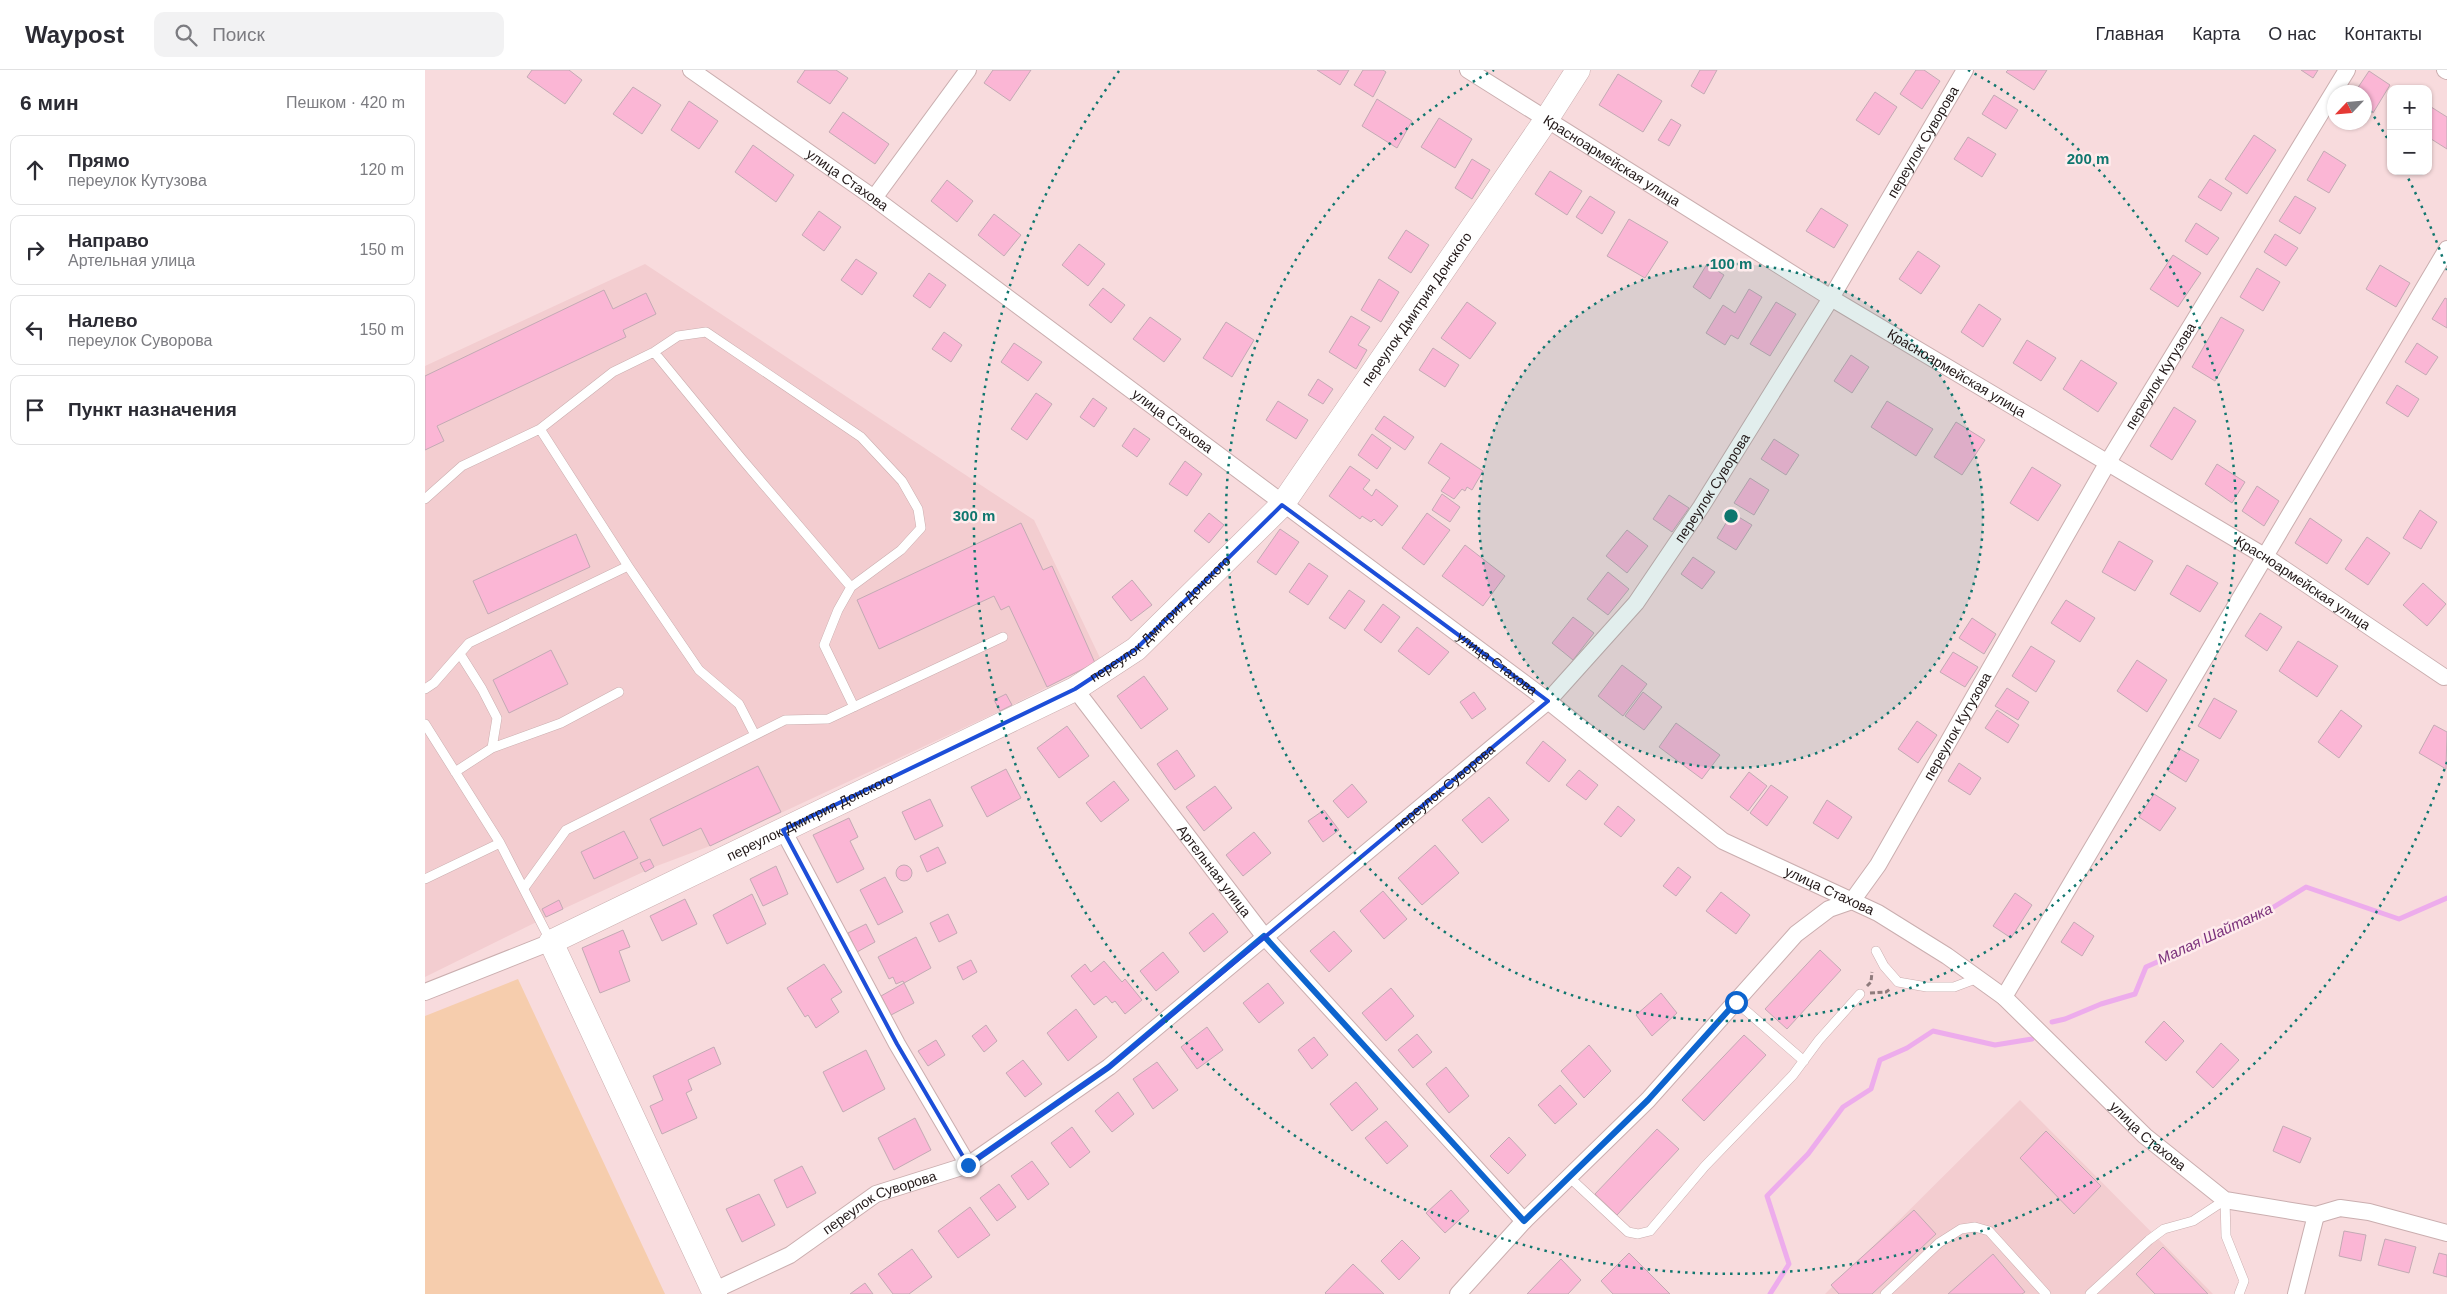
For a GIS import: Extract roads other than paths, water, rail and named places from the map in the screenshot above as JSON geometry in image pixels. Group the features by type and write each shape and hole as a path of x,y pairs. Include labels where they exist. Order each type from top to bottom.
{"street":[{"name":"улица Стахова","path":"691,70 874,198 1282,505 1548,701 1723,841 1878,913 1947,956 2004,997 2145,1136 2225,1200 2316,1215"},
{"path":"874,198 968,70"},
{"name":"Красноармейская улица","path":"1468,70 1831,298 2266,557 2444,677"},
{"name":"переулок Дмитрия Донского","path":"551,942 1075,689 1136,648 1282,505 1546,120 1577,70"},
{"name":"переулок Суворова","path":"714,1292 790,1255 877,1194 968,1165 1109,1067 1548,701 1636,603 1701,506 1831,298 1965,70"},
{"name":"переулок Кутузова","path":"1852,900 1878,865 2108,462 2347,70"},
{"path":"2004,997 2447,249"},
{"name":"Артельная улица","path":"1075,689 1264,936 1524,1221"},
{"path":"783,830 897,1044 968,1165"},
{"path":"1458,1294 1524,1221 1648,1100 1796,934 1829,909 1852,900"},
{"path":"425,992 551,942 714,1292"},
{"path":"2296,1294 2316,1215 2340,1208 2369,1212 2447,1233"}],"lane":[{"path":"425,499 462,466 541,429 613,372 654,352 677,336 706,332 861,437 902,481 917,509 921,528 901,550 851,587 838,610 824,645 854,707"},
{"path":"654,352 735,451 851,587"},
{"path":"541,429 628,566 699,670 739,704 755,735"},
{"path":"425,689 434,683 469,643 628,566"},
{"path":"524,888 566,830 785,720 828,719 1003,637"},
{"path":"460,654 482,689 497,718 492,748"},
{"path":"455,772 492,748 561,722 619,692"},
{"path":"425,724 500,844 551,942"},
{"path":"425,879 500,844"},
{"path":"1876,951 1884,966 1898,982 1927,987 1955,987 1978,978"},
{"path":"1569,1177 1628,1232 1638,1234 1650,1231 1705,1166 1793,1075 1819,1040 1860,994"},
{"path":"1736,1002 1803,1061"},
{"path":"2090,1294 2149,1240 2165,1229 2193,1221 2225,1200"},
{"path":"2225,1200 2226,1236 2244,1281 2239,1294"},
{"path":"1885,1294 1939,1243 1961,1229 1975,1226 1989,1232 2046,1294"}],"waterway":[{"name":"Малая Шайтанка","path":"2052,1022 2135,994 2146,967 2256,918 2306,887 2399,919 2447,898"},
{"name":"Малая Шайтанка","path":"1770,1294 1789,1264 1767,1196 1808,1154 1843,1107 1871,1089 1880,1060 1907,1048 1933,1031 1995,1045 2032,1039"}]}
